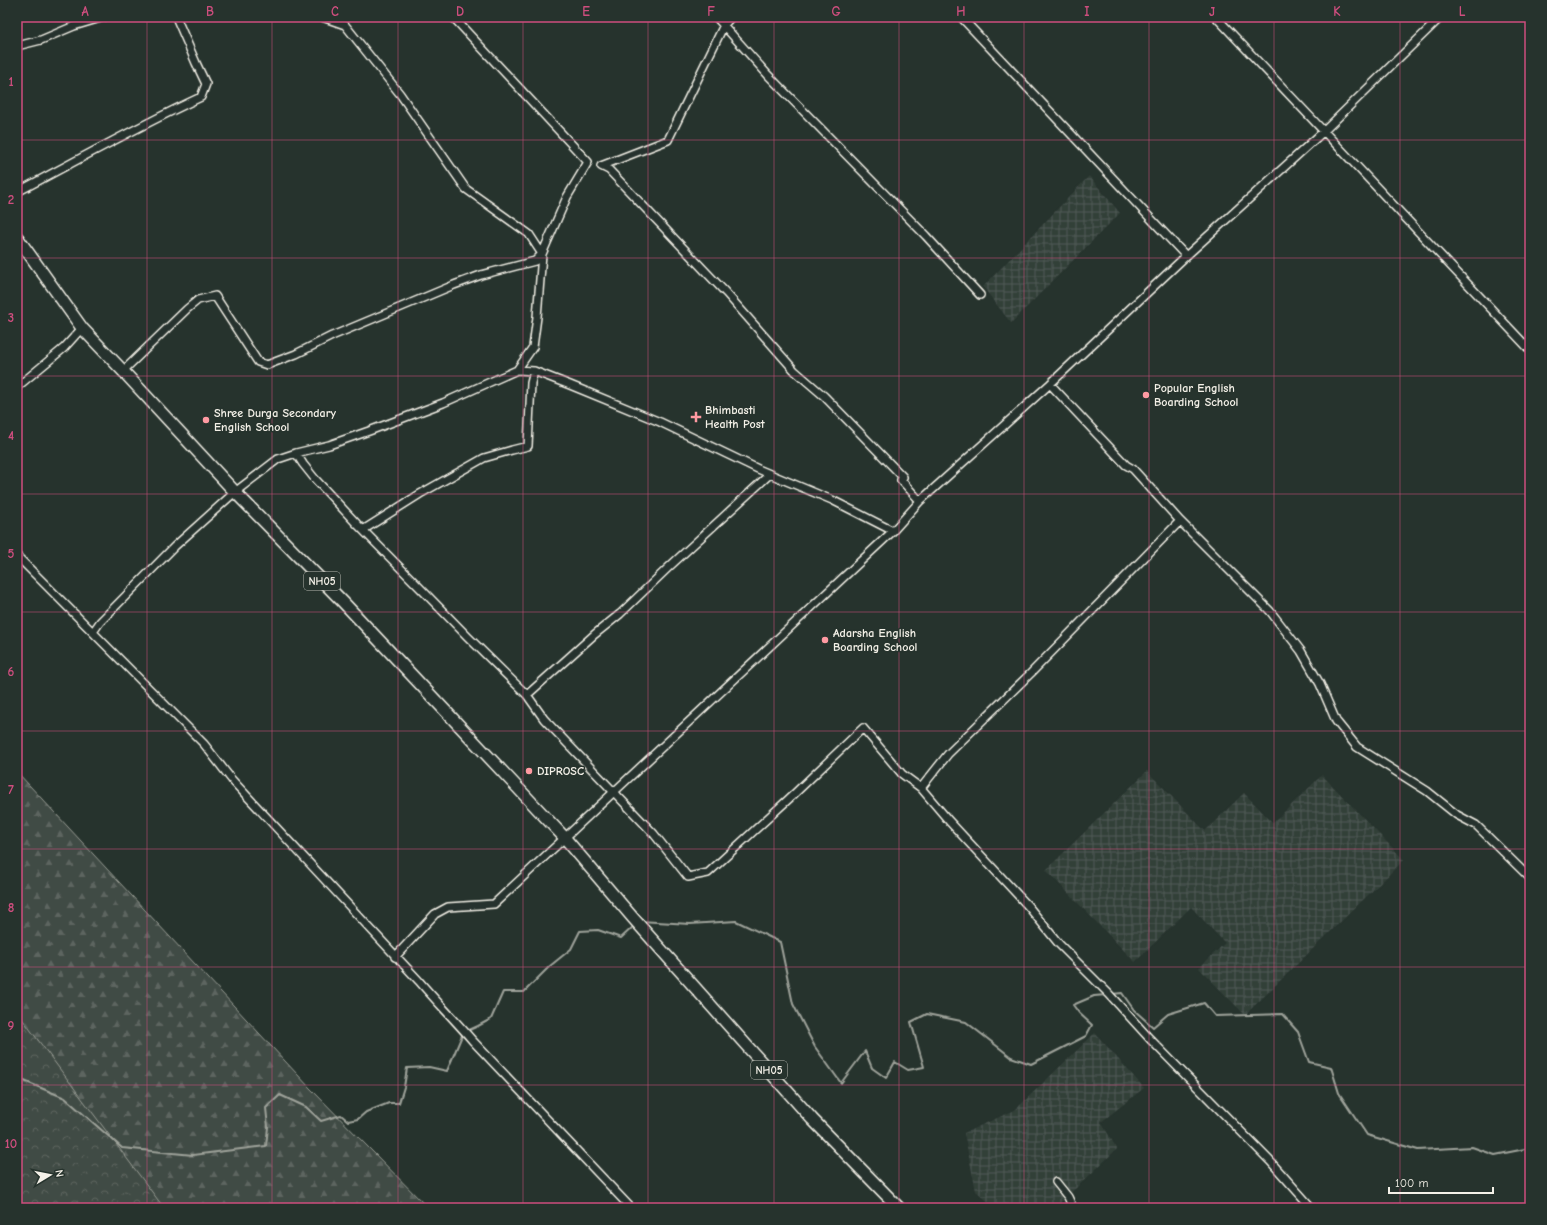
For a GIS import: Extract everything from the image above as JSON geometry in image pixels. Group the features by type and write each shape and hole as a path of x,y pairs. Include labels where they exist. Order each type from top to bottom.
{"main road":[{"name":"NH05","path":"17,237 82,328 235,492 343,602 564,837 642,928 812,1119 899,1208"}],"street":[{"path":"17,46 41,40 74,26 104,17"},
{"path":"17,192 93,153 152,120 200,97 206,84 176,17"},
{"path":"322,17 345,25 400,94 466,189 529,234 542,254"},
{"path":"453,17 588,162 567,197 542,254 533,347 517,370"},
{"path":"716,17 768,74 926,236 980,295"},
{"path":"731,17 724,25 668,140 601,166 609,170 726,293 795,372 824,396 903,477 901,480 920,501"},
{"path":"961,17 1186,256"},
{"path":"1216,17 1530,350"},
{"path":"395,957 435,914 448,907 494,904 520,881 564,837 615,792 893,531 920,501 1050,384 1186,256 1324,131 1441,17"},
{"path":"123,371 198,300 215,296 258,362 267,366 296,354 332,336 454,285 535,261 542,254"},
{"path":"17,387 64,348 82,328"},
{"path":"93,632 100,622 176,546 235,492 278,459 329,445 398,420 443,403 517,370 534,371 570,384 660,422 758,469 832,500 893,531"},
{"path":"363,530 420,494 484,458 528,446 531,383 534,371"},
{"path":"1050,384 1126,466 1133,469 1180,521 1270,611 1301,651 1320,684 1336,721 1357,747 1428,791 1457,815 1476,825 1530,878"},
{"path":"296,453 315,479 363,530 527,695 544,719 654,834 688,877 708,873 863,728 902,774 921,788 949,821 1028,906 1059,944 1270,1161 1312,1208"},
{"path":"527,695 595,634 620,614 770,474"},
{"path":"921,788 948,754 1031,673 1180,521"},
{"path":"17,556 204,744 232,780 472,1040 631,1208"},
{"path":"1056,1182 1068,1198 1073,1208"}],"shaded area":[{"path":"1089,176 1120,213 1011,323 983,287"},
{"path":"1147,771 1205,831 1244,793 1273,823 1322,775 1404,860 1245,1015 1199,968 1225,943 1191,907 1135,962 1046,870"},
{"path":"1095,1033 1144,1088 1101,1122 1117,1149 1055,1208 995,1208 976,1191 964,1133 1015,1110"}],"green space":[{"path":"17,772 310,1088 428,1208 17,1208"},
{"path":"17,1012 164,1208 17,1208"}],"waterway":[{"path":"640,921 690,924 736,921 780,942 793,1004 815,1047 841,1083 865,1051 872,1068 886,1078 895,1062 908,1070 924,1067 911,1022 927,1014 966,1022 1011,1057 1031,1064 1086,1036 1092,1025 1073,1005 1094,996 1106,995"},
{"path":"467,1031 491,1019 503,992 524,992 550,966 571,949 580,931 598,930 621,938 634,926"},
{"path":"1112,994 1122,993 1134,1010 1153,1027 1168,1014 1204,1003 1215,1016 1282,1014 1298,1032 1309,1062 1331,1067 1339,1093 1367,1135 1418,1150 1472,1147 1495,1155 1530,1148"},
{"path":"17,1078 65,1098 122,1148 193,1155 266,1146 268,1127 266,1108 280,1095 306,1107 321,1121 341,1115 348,1121 358,1119 366,1112 389,1103 399,1103 404,1087 407,1068 429,1067 447,1071 463,1033"}],"place":[{"name":"Popular English Boarding School","path":"1146,395"},
{"name":"Bhimbasti Health Post","path":"696,417"},
{"name":"Shree Durga Secondary English School","path":"206,420"},
{"name":"Adarsha English Boarding School","path":"825,640"},
{"name":"DIPROSC","path":"529,771"}]}
